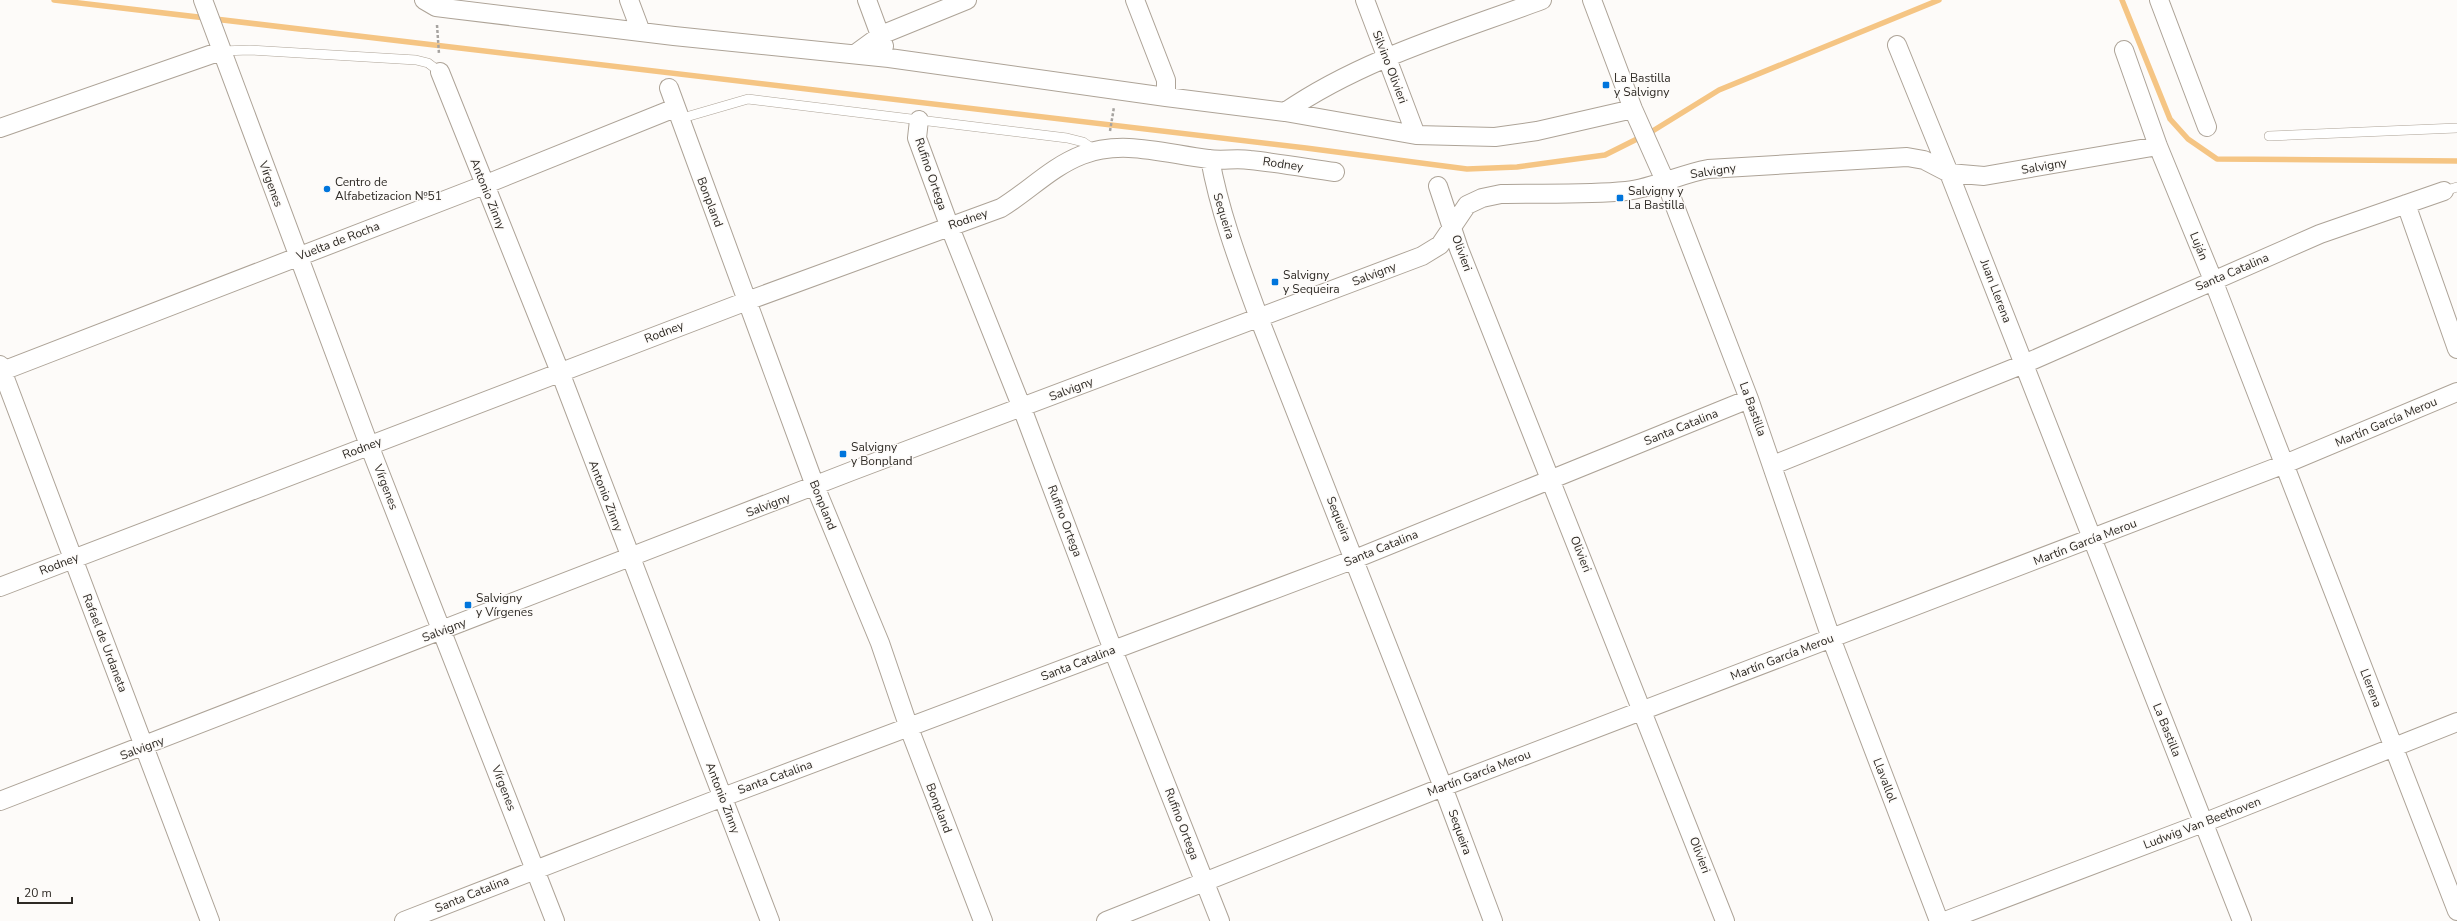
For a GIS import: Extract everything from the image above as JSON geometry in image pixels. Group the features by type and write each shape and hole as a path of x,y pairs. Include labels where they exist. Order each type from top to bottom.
{"street":[{"name":"Vírgenes","path":"203,0 369,445 555,921"},
{"path":"629,0 642,32"},
{"path":"867,0 881,35 888,58"},
{"path":"855,54 881,35 967,0"},
{"path":"1135,0 1166,80 1166,97"},
{"name":"Silvino Olivieri","path":"1365,0 1416,135"},
{"path":"1285,112 1311,94 1387,59 1542,0"},
{"path":"430,3 642,32 888,58 1285,112 1416,135 1495,137 1537,131 1633,109 1592,0"},
{"path":"2163,1 2207,127"},
{"name":"Juan Llerena","path":"1896,45 1949,173 2091,540"},
{"name":"Luján","path":"2124,50 2158,146 2213,280 2285,464"},
{"path":"0,128 221,51"},
{"name":"Antonio Zinny","path":"440,72 560,372 770,921"},
{"name":"Bonpland","path":"669,88 816,486 880,643 908,728 983,921"},
{"name":"La Bastilla","path":"1633,109 1666,182 1774,465 1832,638"},
{"name":"Vuelta de Rocha","path":"1,369 677,113"},
{"name":"Rufino Ortega","path":"919,120 917,138 949,225 1022,408 1113,650 1220,921"},
{"name":"Salvigny","path":"0,801 146,746 816,486 1422,256 1440,244 1467,205 1482,198 1501,194 1626,191 1666,182 1691,172 1708,169 1907,157 1924,160 1949,173 1984,176 2158,146"},
{"name":"Rodney","path":"0,587 747,301 949,225 1001,208 1023,195 1056,168 1105,148 1134,148 1210,159 1249,160 1335,172"},
{"name":"Sequeira","path":"1210,159 1215,186 1234,249 1259,318 1355,559 1493,921"},
{"name":"Olivieri","path":"1438,186 1452,227 1725,921"},
{"name":"Santa Catalina","path":"1774,465 2024,364 2320,234 2451,189"},
{"path":"2406,204 2457,349"},
{"name":"Rafael de Urdaneta","path":"1,369 72,560 146,746 210,921"},
{"name":"Martín García Merou","path":"1106,921 1443,787 2091,540 2285,464 2457,392"},
{"name":"Santa Catalina","path":"404,921 535,868 1355,559 1749,399"},
{"name":"Llerena","path":"2285,464 2457,911"},
{"name":"La Bastilla","path":"2091,540 2242,921"},
{"name":"Llavallol","path":"1832,638 1939,921"},
{"name":"Ludwig Van Beethoven","path":"1945,921 2203,823 2457,722"}],"lane":[{"path":"221,51 250,50 416,60 428,63 440,72"},
{"path":"677,113 748,99 1067,138 1083,142 1096,151"},
{"path":"2270,136 2457,128"}],"path":[{"path":"430,3 440,72"},
{"path":"1110,137 1113,113"}],"waterway":[{"path":"54,0 1306,148 1467,169 1517,167 1605,155 1651,132 1719,90 1939,0"},
{"path":"2122,0 2170,119 2188,139 2217,159 2457,161"}],"place":[{"name":"La Bastilla y Salvigny","path":"1606,85"},
{"name":"Centro de Alfabetizacion Nº51","path":"327,189"},
{"name":"Salvigny y La Bastilla","path":"1620,198"},
{"name":"Salvigny y Sequeira","path":"1275,282"},
{"name":"Salvigny y Bonpland","path":"843,454"},
{"name":"Salvigny y Vírgenes","path":"468,605"}]}
